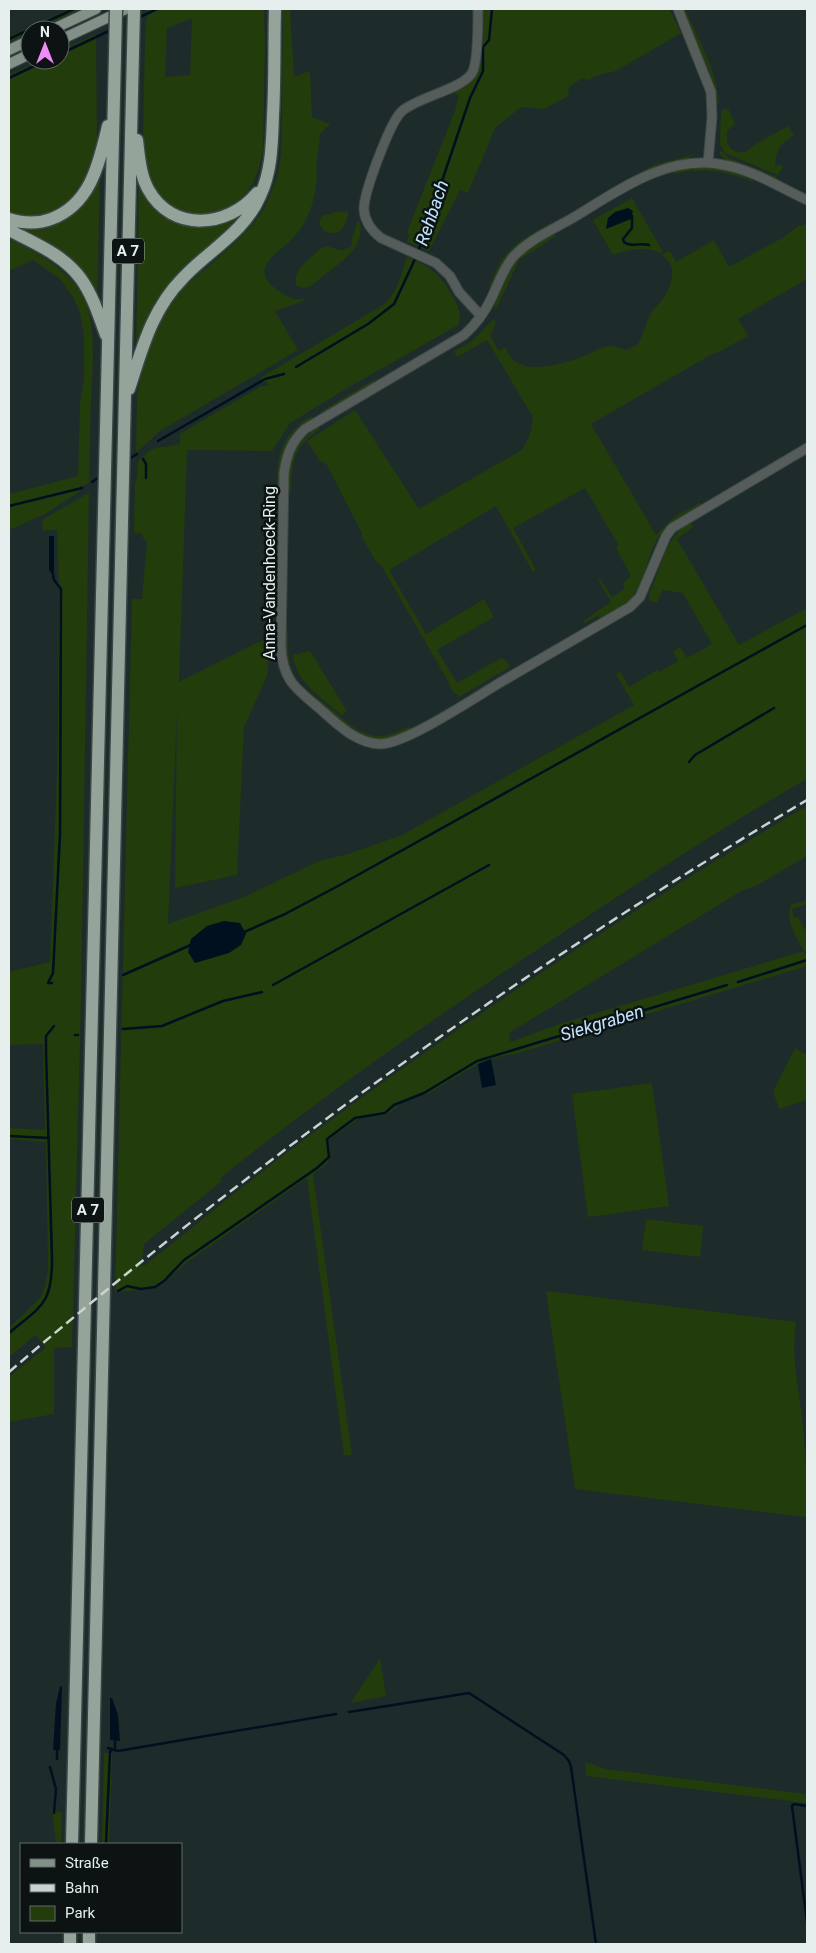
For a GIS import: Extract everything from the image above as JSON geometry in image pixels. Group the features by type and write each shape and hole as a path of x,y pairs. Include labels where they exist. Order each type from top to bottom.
{"highway":[{"name":"A 7","path":"72,1843 116,9"},
{"name":"A 7","path":"91,1843 134,9"},
{"path":"124,403 147,333 161,305 186,274 227,240 244,223 256,205 265,183 272,143 274,10"},
{"path":"132,100 143,177 153,197 169,211 195,221 226,217 250,201 265,183"},
{"path":"9,219 31,222 48,220 64,213 77,202 87,189 97,169 114,105"},
{"path":"9,230 48,251 75,272 90,296 108,340"}],"main road":[{"path":"70,21 96,9"},
{"path":"70,35 126,9"}],"street":[{"path":"478,9 475,62 472,73 460,82 411,106 399,116 391,128 365,197 365,215 367,222 381,238 426,257 444,269 459,292 481,316"},
{"path":"678,9 711,92 712,117 708,162"},
{"name":"Anna-Vandenhoeck-Ring","path":"807,200 742,170 708,162 688,163 666,168 647,176 606,197 533,241 512,258 481,316 464,335 305,429 290,446 286,458 281,646 283,666 290,683 346,732 366,742 390,743 406,737 454,711 630,607 640,597 666,536 672,528 807,448"}],"green space":[{"path":"69,9 81,9 57,20 45,20"},
{"path":"151,9 264,9 263,150 258,171 252,185 240,200 223,211 199,215 189,214 167,205 150,185 143,144 147,11","holes":["192,18 190,75 165,77 167,28"]},
{"path":"283,9 290,9 294,77 310,71 312,117 330,124 320,134 315,191 311,209 298,233 272,256 264,273 269,283 285,295 295,299 306,298 301,302 275,311 298,350 160,431 136,453 137,397 144,358 166,307 181,290 234,244 254,223 264,209 277,178 281,154"},
{"path":"483,9 669,9 681,33 616,71 587,80 582,78 569,87 568,96 544,109 521,107 495,128 468,193 460,190 429,251 407,242 409,235 407,232 456,108 459,95 451,92 475,76 478,65"},
{"path":"682,9 685,9 711,67 719,103 716,103 710,73"},
{"path":"20,32 20,37 9,42 9,37"},
{"path":"96,34 97,146 83,184 69,202 57,210 48,213 28,216 9,212 9,75 20,70 70,70 70,46"},
{"path":"729,110 735,124 727,131 727,140 730,148 736,152 746,152 754,145 788,126 794,135 782,144 778,150 775,165 783,166 778,175 725,153 720,144 721,111"},
{"path":"721,151 729,158 777,177 776,180 728,162 719,153"},
{"path":"696,154 687,159 656,167 630,181 626,180 654,165"},
{"path":"705,167 724,169 753,180 753,182 734,175 714,171 673,174 674,170"},
{"path":"100,172 97,305 87,282 9,227 48,224"},
{"path":"139,181 179,220 253,207 190,268 136,356"},
{"path":"632,198 663,252 637,249 613,255 593,220"},
{"path":"340,211 348,211 342,230 329,233 323,230 319,223 322,216"},
{"path":"359,221 361,230 356,246 344,260 311,285 302,288 296,285 295,279 300,269 323,247 327,246 342,251 346,248 348,249 353,244 351,243 357,222"},
{"path":"549,224 548,228 526,240 512,251 502,266 492,289 489,287 494,274 511,248"},
{"path":"807,224 807,279 738,319 748,336 712,354 591,424 656,535 674,517 701,502 700,506 675,520 662,532 653,549 640,585 626,604 603,618 597,616 585,623 583,621 611,602 598,580 600,579 612,597 625,588 623,583 631,576 616,548 619,546 585,488 513,528 536,570 533,572 496,506 389,570 426,634 484,599 494,617 437,650 457,683 501,658 505,659 510,667 459,697 452,691 385,572 377,563 361,536 362,533 327,465 319,460 307,441 355,410 419,509 522,450 530,435 533,417 487,340 457,357 454,351 471,342 493,320 496,322 490,336 499,351 506,347 511,357 519,363 529,366 541,367 566,362 607,346 627,350 638,344 651,312 663,299 672,280 670,264 661,255 670,251 676,262 714,240 729,267 784,237 798,226"},
{"path":"552,234 556,236 519,260 496,309 494,306 512,266 518,258"},
{"path":"9,239 56,266 65,273 79,290 85,302 92,330 93,360 89,483 80,487 82,488 79,492 45,514 9,530 9,494 78,476 80,404 84,379 84,337 80,313 73,297 60,279 33,260 9,271"},
{"path":"407,257 429,268 445,284 459,309 460,318 458,325 290,423 272,451 187,450 179,682 271,636 267,676 244,727 237,875 175,888 177,711 168,924 244,897 319,861 348,854 402,835 634,705 616,674 620,671 629,687 657,670 659,672 678,661 673,651 680,647 687,658 712,644 683,593 663,590 657,602 649,599 649,594 668,546 680,530 689,523 694,526 677,539 739,645 807,608 807,779 715,834 624,892 476,991 346,1082 220,1178 222,1181 144,1244 141,1266 144,1266 316,1131 496,1003 681,882 807,806 807,856 756,886 743,890 509,1033 510,1042 563,1023 804,951 807,957 807,966 512,1055 481,1062 427,1094 404,1102 386,1115 358,1119 329,1140 329,1161 313,1174 352,1455 344,1455 307,1178 152,1289 115,1292 132,599 142,599 147,542 141,533 134,533 135,483 138,461 152,449 180,444 180,434 261,386 272,386 260,378 383,305 396,289"},
{"path":"375,379 374,383 322,413 320,412"},
{"path":"311,416 313,419 296,432 286,447 281,464 280,485 277,487 278,465 283,446 293,430"},
{"path":"318,427 319,430 303,443 295,457 291,493 288,491 288,480 293,454 302,441"},
{"path":"89,493 81,1000 72,1347 54,1348 54,1414 9,1422 9,1377 44,1349 45,1346 36,1335 9,1357 9,1328 41,1297 48,1270 46,1142 9,1139 9,1128 45,1130 43,1044 9,1045 9,972 50,962 58,744 59,582 57,530 43,531 42,522 45,518"},
{"path":"285,630 288,630 290,664 299,683 353,727 370,735 378,736 398,732 410,726 409,730 390,738 369,738 350,728 325,710 303,689 290,672 286,656"},
{"path":"310,651 347,711 342,715 318,696 299,674 293,655"},
{"path":"807,901 807,904 792,909 794,918 798,917 807,933 807,950 804,951 792,928 789,915 792,904"},
{"path":"795,1048 807,1055 807,1100 779,1109 773,1091"},
{"path":"652,1083 669,1206 588,1217 572,1094"},
{"path":"646,1219 703,1226 700,1257 642,1250"},
{"path":"546,1291 796,1322 794,1346 805,1454 806,1517 575,1489"},
{"path":"380,1658 386,1696 351,1703"},
{"path":"104,1753 112,1753 109,1843 102,1843"},
{"path":"585,1762 606,1769 807,1794 807,1803 586,1776"},
{"path":"52,1810 62,1813 61,1843 56,1843"}],"water":[{"path":"628,208 633,211 631,219 606,229 608,218 615,212"},
{"path":"49,536 54,536 54,577 49,570"},
{"path":"224,921 240,923 246,934 241,945 229,953 195,963 188,952 191,939 207,926"},
{"path":"491,1059 496,1085 482,1088 478,1064"},
{"path":"60,1686 62,1687 60,1750 53,1750 56,1704"},
{"path":"110,1698 112,1698 118,1715 120,1741 110,1740"}],"waterway":[{"path":"9,39 74,9"},
{"path":"138,18 157,9"},
{"name":"Rehbach","path":"418,252 470,98 483,71 483,47 489,40 492,9"},
{"path":"70,49 111,30"},
{"path":"9,78 26,70"},
{"path":"632,216 632,228 623,239 624,242 630,245 649,245"},
{"name":"Rehbach","path":"296,367 368,324 394,304 416,257"},
{"name":"Rehbach","path":"158,441 265,379 284,374"},
{"name":"Rehbach","path":"127,460 137,454"},
{"path":"143,459 146,464 146,478"},
{"name":"Rehbach","path":"92,482 101,476"},
{"name":"Rehbach","path":"9,506 82,488"},
{"path":"52,983 48,983 53,973 60,834 61,589 54,580 53,574"},
{"path":"242,933 285,914 338,886 807,625"},
{"path":"689,762 695,755 774,708"},
{"path":"273,985 489,865"},
{"path":"123,975 193,944"},
{"name":"Siekgraben","path":"738,982 807,960"},
{"path":"118,1291 127,1286 141,1289 155,1287 164,1281 184,1260 317,1168 329,1157 327,1139 355,1118 385,1113 394,1105 424,1093 477,1061 727,985"},
{"path":"123,1029 162,1026 223,1001 262,992"},
{"path":"9,1333 37,1310 47,1296 50,1287 52,1260 46,1036 54,1026"},
{"path":"9,1136 49,1138"},
{"path":"349,1712 469,1693 564,1755 571,1767 596,1944"},
{"path":"108,1748 118,1751 336,1714"},
{"path":"115,1738 115,1750"},
{"path":"57,1748 57,1759"},
{"path":"106,1843 110,1752 112,1749"},
{"path":"50,1767 56,1789 54,1813"},
{"path":"807,1806 794,1804 792,1806 807,1922"}],"railway":[{"path":"9,1372 199,1216 396,1068 598,930 807,800"}]}
